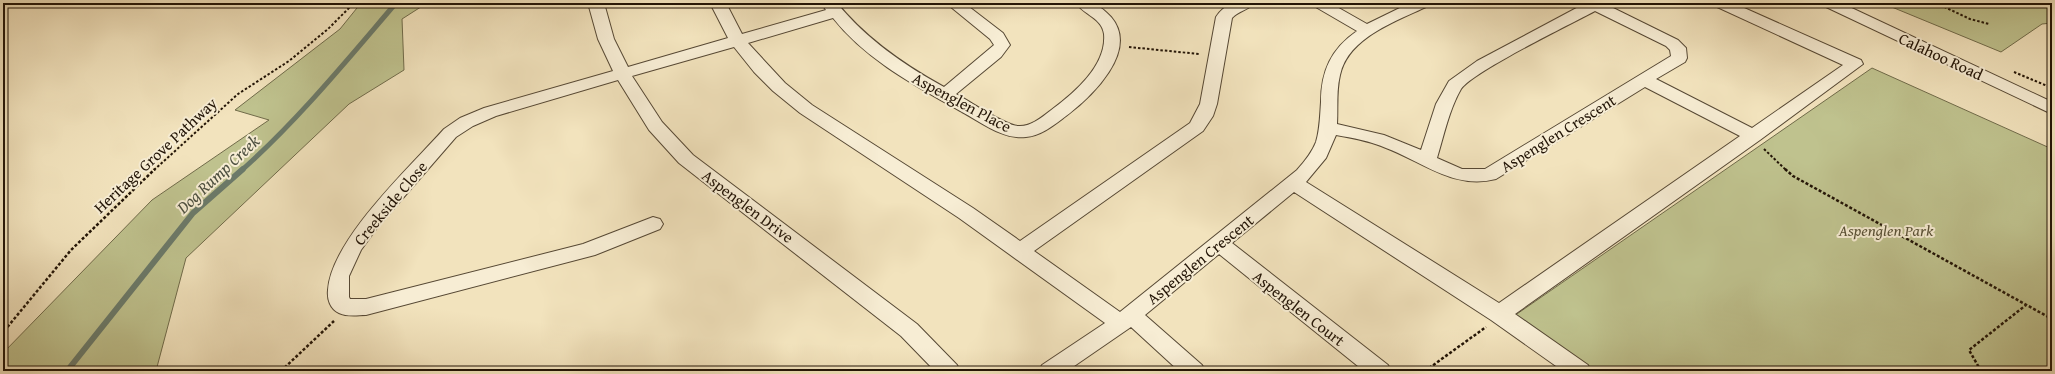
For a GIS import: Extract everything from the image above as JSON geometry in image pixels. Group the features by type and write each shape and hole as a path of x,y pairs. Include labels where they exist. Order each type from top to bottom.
{"street":[{"name":"Aspenglen Drive","path":"596,3 606,39 623,75 655,126 686,159 909,330 949,371"},
{"path":"718,3 738,41 764,73 806,109 1126,319 1194,371"},
{"path":"945,95 996,54 1002,45 996,36 954,3"},
{"name":"Aspenglen Place","path":"623,75 738,41 833,8 862,39 885,58 945,95 1008,129 1025,132 1040,126 1069,105 1091,85 1104,65 1108,55 1111,31 1108,23 1084,3"},
{"path":"1021,250 1197,127 1203,120 1208,106 1224,17 1230,10 1246,3"},
{"path":"1319,3 1368,31"},
{"name":"Aspenglen Crescent","path":"1050,371 1126,319 1304,174 1320,152 1328,128 1328,87 1330,74 1347,47 1368,31 1423,3"},
{"path":"1498,314 1855,64 1720,3"},
{"name":"Calahoo Road","path":"1829,3 2052,109"},
{"name":"Calahoo Road","path":"1833,3 2052,96"},
{"path":"1427,161 1445,104 1462,79 1483,65 1593,4"},
{"name":"Aspenglen Crescent","path":"1328,128 1378,139 1408,150 1454,174 1472,177 1489,175 1645,80 1678,58 1680,54 1678,48 1661,37 1593,4"},
{"name":"Creekside Close","path":"345,307 338,299 339,276 352,248 370,223 450,133 460,125 483,114 623,75"},
{"path":"1645,80 1751,138"},
{"path":"1293,183 1498,314 1580,371"},
{"path":"345,307 366,308 588,250 653,224"},
{"name":"Aspenglen Court","path":"1219,244 1380,371"}],"path":[{"name":"Heritage Grove Pathway","path":"3,350 5,330 71,250 160,164 238,94 294,56 328,29 354,3"},
{"path":"1936,3 1970,19 1989,24"},
{"path":"1124,47 1216,55"},
{"path":"1751,138 1767,151 1779,165 1793,176 2052,319"},
{"path":"1980,371 1970,350 2026,305"},
{"path":"281,371 330,326 345,307"},
{"path":"1425,371 1495,321 1498,314"}],"green space":[{"path":"361,3 427,3 402,19 404,70 349,104 186,258 157,367 160,371 3,371 3,353 152,200 269,120 235,110 340,29"},
{"path":"1882,3 2052,3 2052,23 2042,24 2001,52"},
{"name":"Aspenglen Park","path":"1872,68 2052,149 2052,371 1590,371 1514,316"}],"waterway":[{"name":"Dog Rump Creek","path":"242,170 303,110 396,3"},
{"name":"Dog Rump Creek","path":"67,371 193,213 243,169"}]}
